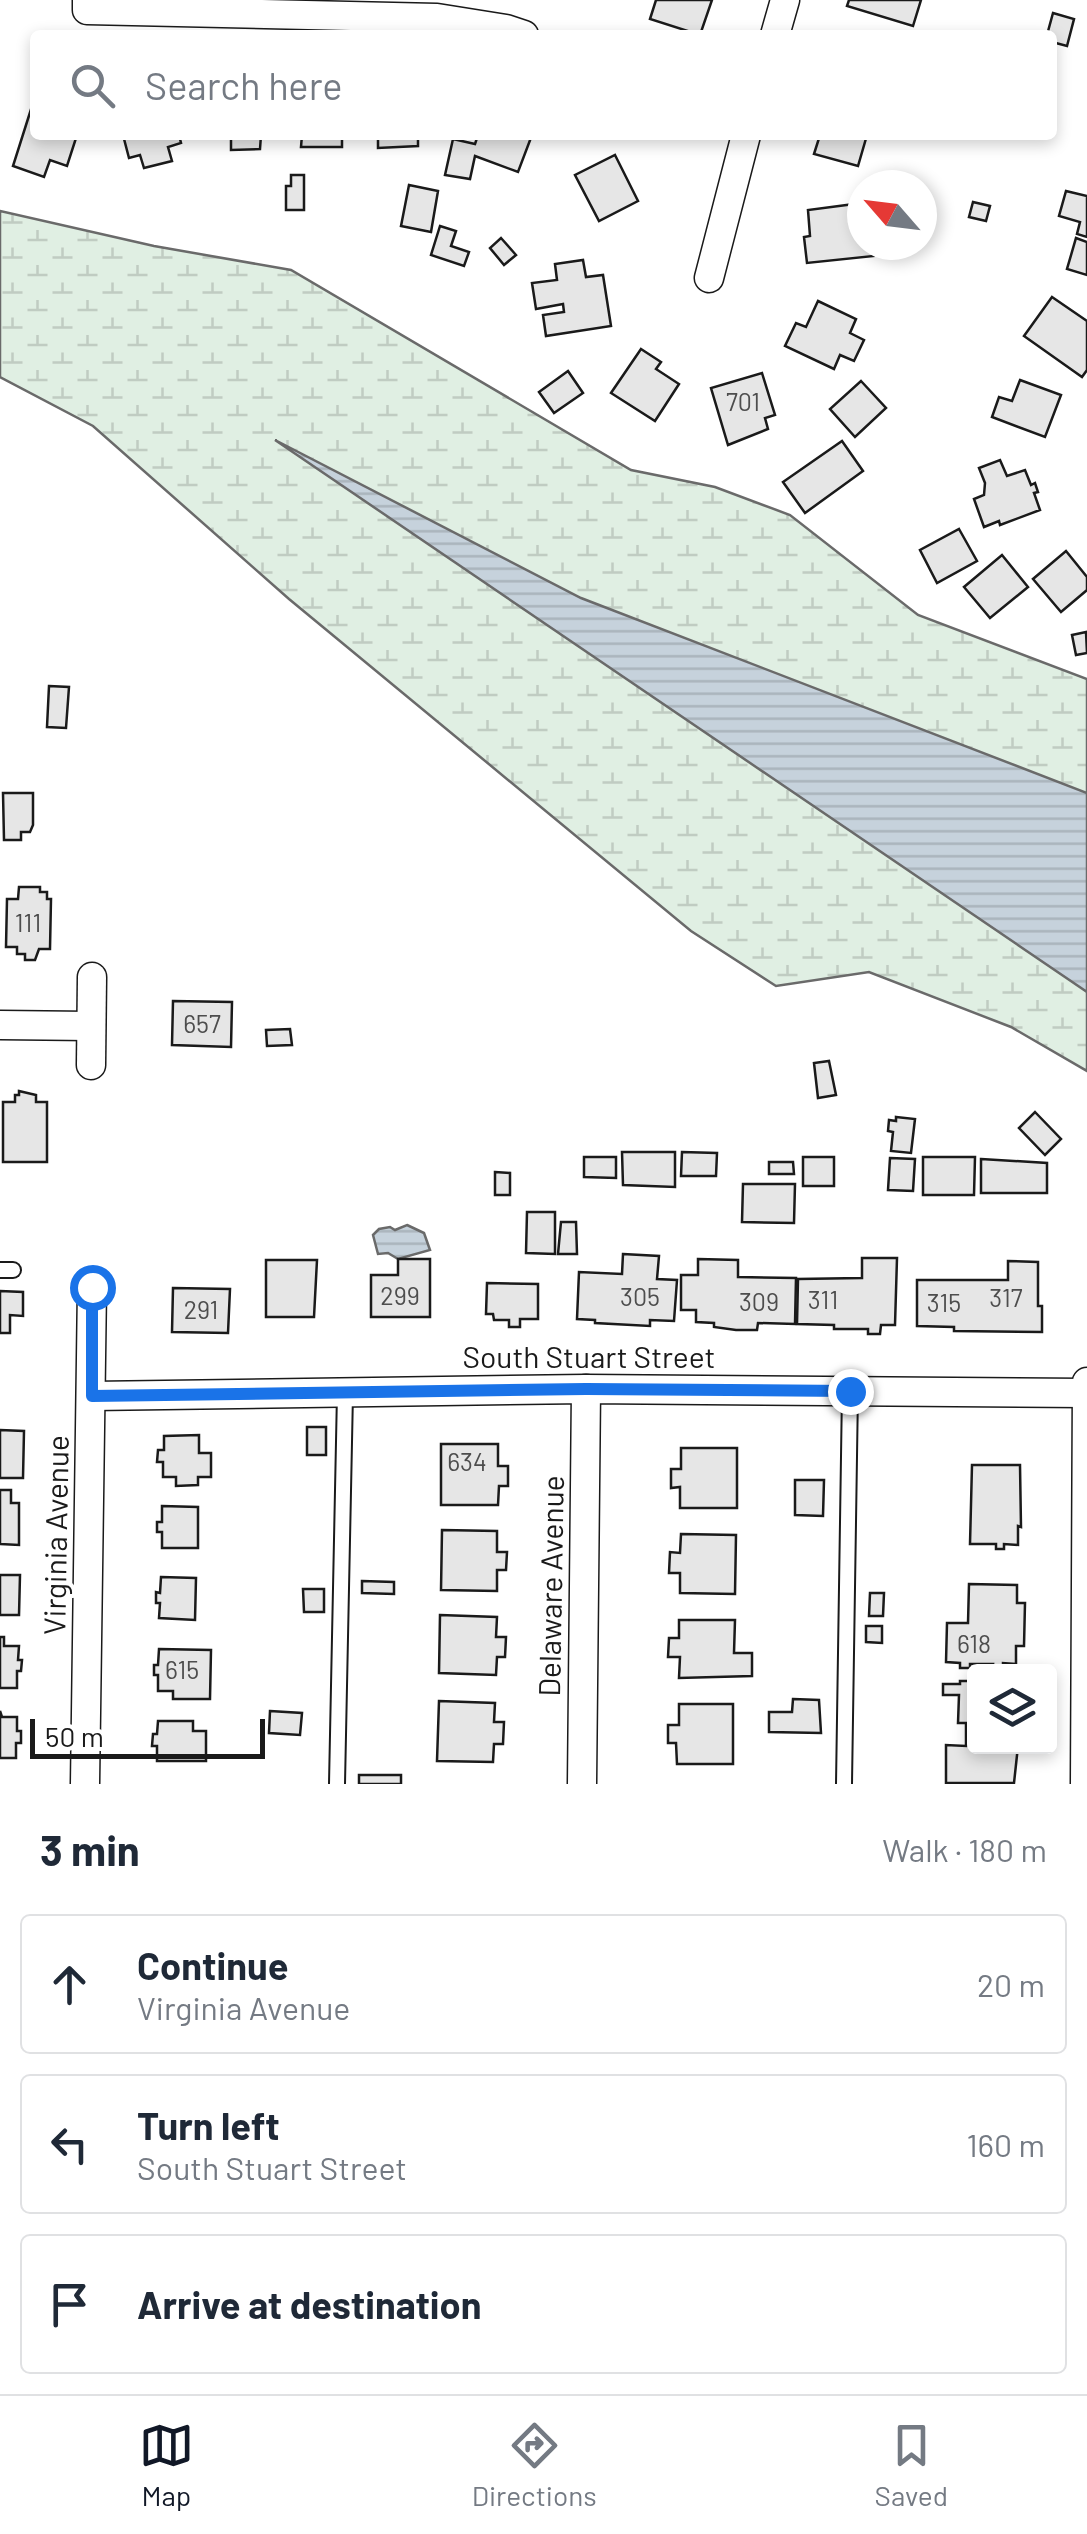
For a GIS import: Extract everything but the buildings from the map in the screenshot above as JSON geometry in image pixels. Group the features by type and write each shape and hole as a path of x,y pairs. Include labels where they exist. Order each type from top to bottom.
{"street":[{"path":"87,0 87,10 340,7 511,30"},
{"path":"776,30 785,0"},
{"path":"709,278 745,140"},
{"path":"91,1064 92,977"},
{"path":"0,1025 90,1026"},
{"name":"Virginia Avenue","path":"85,1784 92,1287"},
{"path":"1085,1784 1087,1382"},
{"name":"South Stuart Street","path":"92,1396 586,1389 1087,1393"},
{"name":"Delaware Avenue","path":"582,1784 586,1389"}],"lane":[{"path":"844,1784 850,1391"},
{"path":"338,1784 345,1393"}],"green space":[{"path":"0,211 154,246 291,270 631,470 715,487 790,515 918,615 1087,679 1087,1071 1011,1027 869,972 776,986 691,931 289,599 93,426 0,377"}],"shaded area":[{"path":"275,440 581,598 1087,793 1087,992"},
{"path":"407,1225 424,1233 430,1250 398,1259 388,1253 378,1254 373,1235 379,1229 395,1230"}],"route":[{"path":"92,1287 92,1396 586,1389 850,1391"}]}
